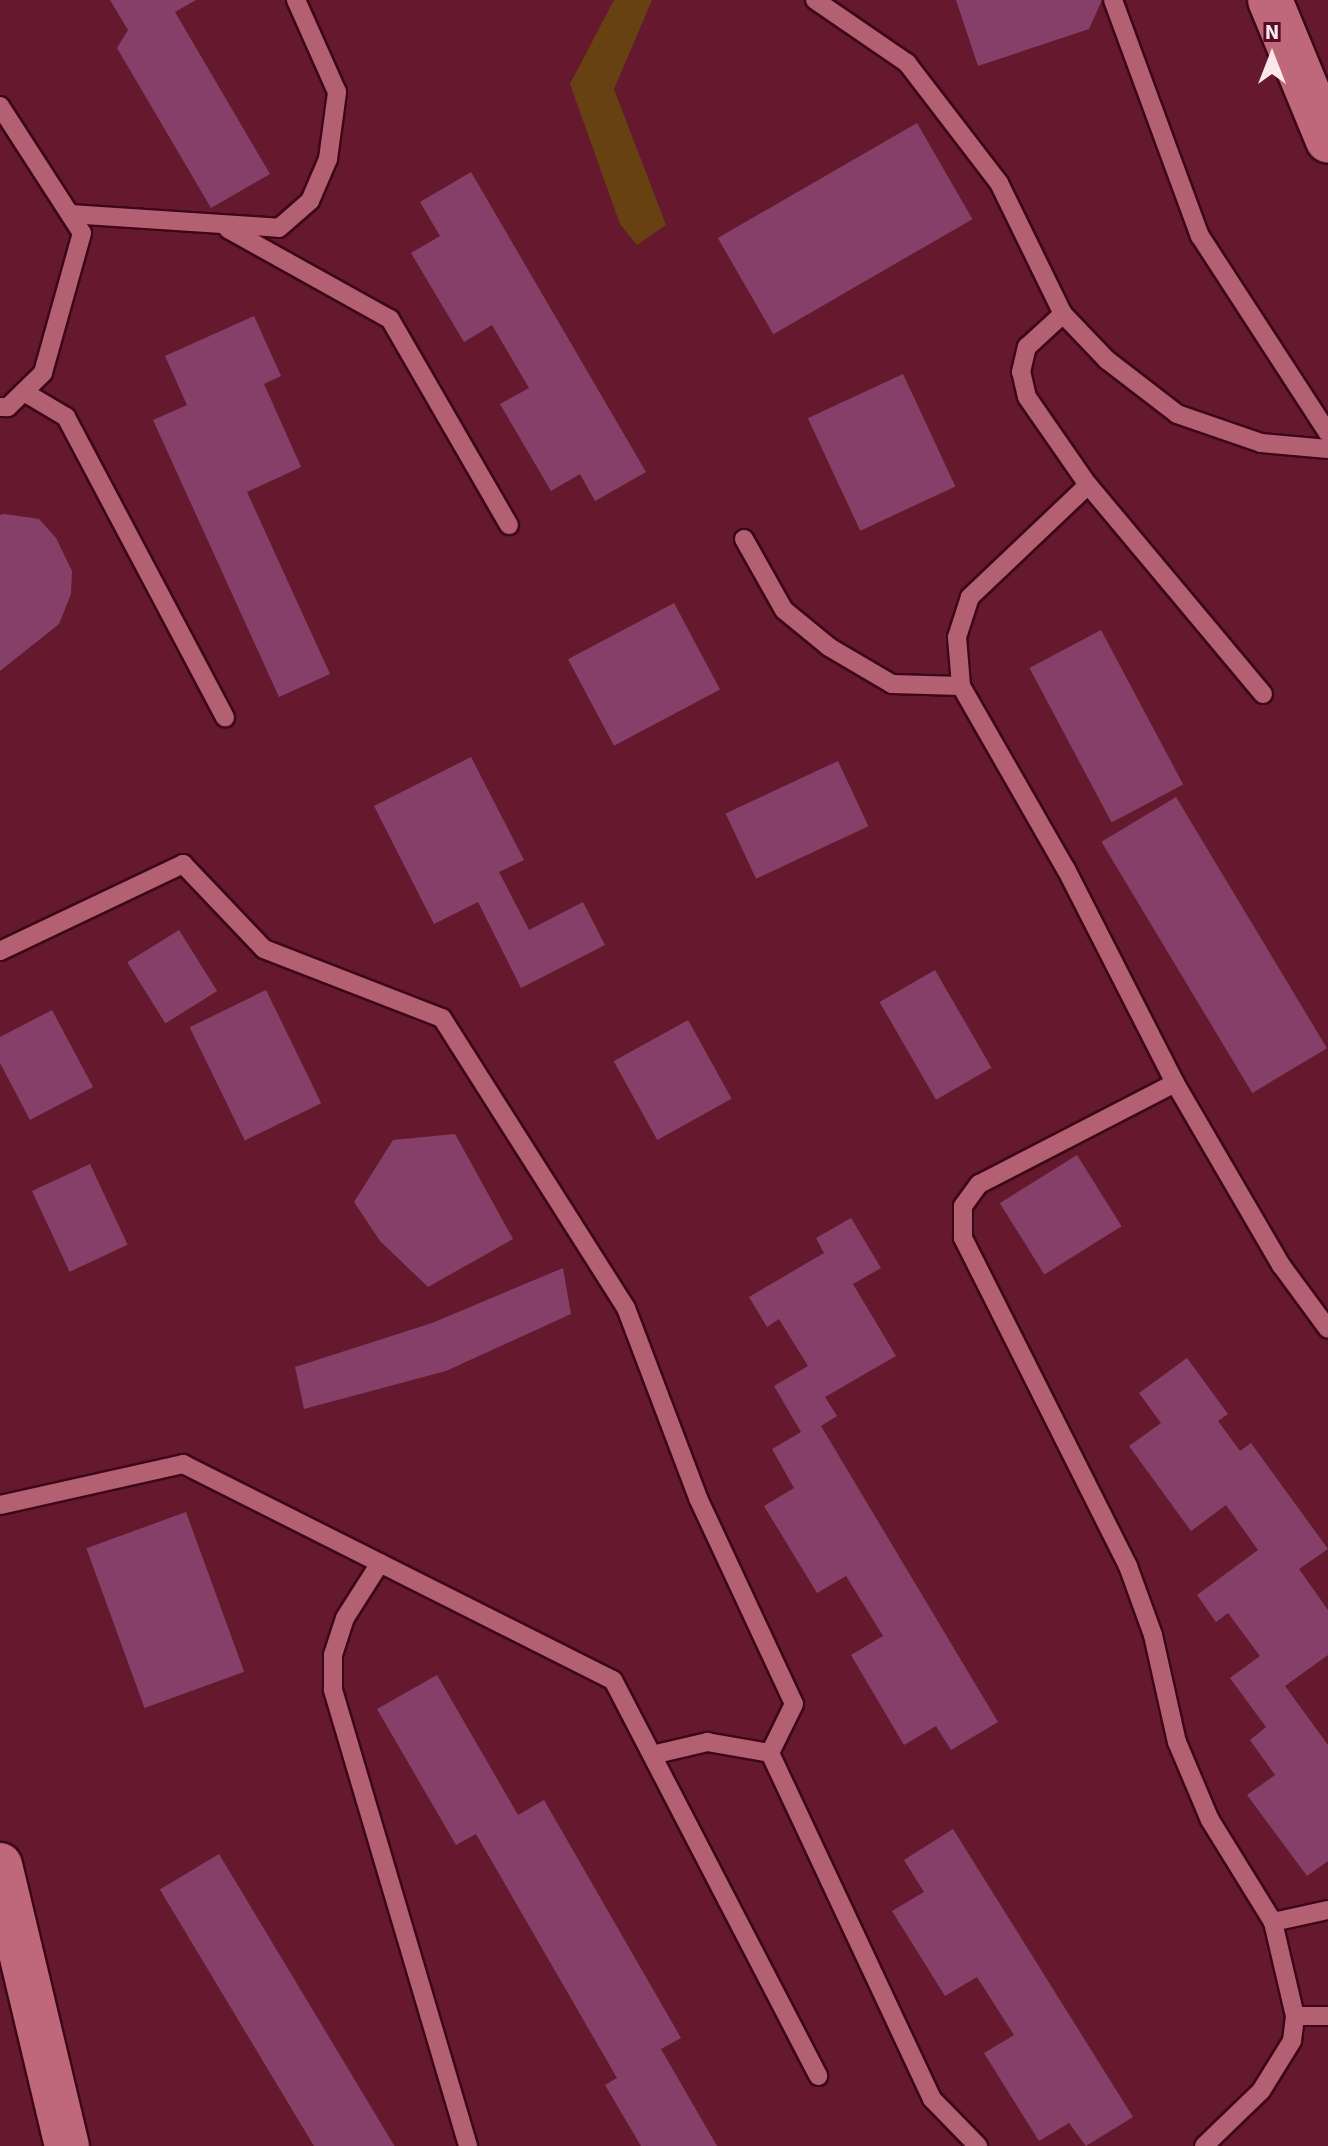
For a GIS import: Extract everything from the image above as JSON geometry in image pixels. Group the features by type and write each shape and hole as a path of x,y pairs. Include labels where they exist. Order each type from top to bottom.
{"street":[{"path":"1270,0 1328,141"},
{"path":"0,1865 67,2146"}],"lane":[{"path":"70,214 153,217 225,228 279,228 310,201 328,159 337,92 296,0"},
{"path":"815,0 907,63 999,183 1063,314 1107,360 1177,414 1261,443 1328,449"},
{"path":"1113,0 1200,236 1328,433"},
{"path":"0,106 82,233 43,373 8,407 0,407"},
{"path":"225,228 390,319 509,525"},
{"path":"1063,314 1027,347 1021,372 1027,397 1088,485 1263,694"},
{"path":"24,392 66,417 225,717"},
{"path":"1088,485 970,597 957,637 961,686 1066,869 1175,1083 1281,1265 1328,1329"},
{"path":"744,539 784,610 829,647 892,684 961,686"},
{"path":"0,951 183,864 264,949 442,1018 626,1308 698,1498 794,1704 770,1753"},
{"path":"1175,1083 979,1184 963,1206 963,1238 1128,1566 1153,1635 1177,1742 1210,1820 1273,1922 1295,2016 1292,2041 1261,2091 1204,2146"},
{"path":"0,1505 183,1464 613,1680 818,2076"},
{"path":"380,1563 345,1618 333,1655 333,1690 468,2146"},
{"path":"652,1755 707,1742 770,1753"},
{"path":"770,1753 932,2099 978,2146"},
{"path":"1273,1922 1328,1910"},
{"path":"1295,2016 1328,2016"}],"shaded area":[{"path":"614,0 652,0 614,89 666,225 637,245 620,224 570,84"}],"building":[{"path":"110,0 196,0 175,12 270,174 211,208 117,48 128,30"},
{"path":"956,0 1102,0 1089,29 978,66"},
{"path":"917,123 972,219 773,334 718,238"},
{"path":"471,172 646,472 595,501 580,474 551,491 500,404 529,388 492,325 464,342 411,253 440,236 420,202"},
{"path":"254,316 281,376 264,384 301,467 247,492 330,674 279,697 153,420 187,405 165,356"},
{"path":"903,374 955,486 860,531 808,418"},
{"path":"0,515 39,519 56,538 72,571 71,594 59,624 0,671"},
{"path":"674,603 720,690 614,746 568,659"},
{"path":"1101,630 1183,785 1112,823 1029,668"},
{"path":"471,757 524,860 499,872 529,930 583,902 605,945 521,988 478,902 434,924 374,806"},
{"path":"838,761 868,826 756,879 726,813"},
{"path":"1176,797 1327,1048 1252,1093 1101,842"},
{"path":"179,930 217,991 165,1023 127,962"},
{"path":"935,970 992,1068 936,1100 880,1002"},
{"path":"266,990 321,1103 245,1141 190,1027"},
{"path":"52,1010 93,1087 30,1120 0,1063 0,1037"},
{"path":"688,1020 732,1099 657,1140 614,1061"},
{"path":"455,1134 513,1239 428,1287 380,1241 354,1202 393,1140"},
{"path":"1077,1155 1122,1226 1044,1274 1000,1203"},
{"path":"90,1164 128,1245 70,1272 32,1191"},
{"path":"851,1218 881,1268 853,1284 896,1356 825,1397 837,1416 821,1426 998,1722 951,1750 936,1726 904,1745 851,1655 883,1636 846,1576 817,1593 764,1506 794,1488 772,1449 801,1432 774,1386 808,1366 779,1319 767,1327 749,1297 824,1253 816,1238"},
{"path":"563,1268 571,1314 446,1371 304,1409 295,1367 432,1323"},
{"path":"1187,1358 1228,1414 1218,1421 1240,1451 1251,1443 1328,1549 1299,1569 1328,1610 1328,1655 1285,1686 1328,1745 1328,1861 1307,1876 1247,1795 1275,1775 1250,1740 1266,1727 1230,1678 1260,1656 1228,1613 1216,1622 1197,1595 1258,1550 1226,1505 1191,1531 1129,1446 1161,1423 1139,1393"},
{"path":"186,1512 244,1672 145,1708 86,1548"},
{"path":"437,1675 518,1815 544,1800 681,2038 661,2049 717,2146 641,2146 605,2085 617,2078 476,1834 456,1845 377,1709"},
{"path":"953,1829 1133,2117 1086,2146 1069,2123 1039,2141 984,2053 1014,2035 977,1977 945,1996 892,1911 924,1892 904,1860"},
{"path":"219,1854 394,2146 314,2146 160,1890"}]}
